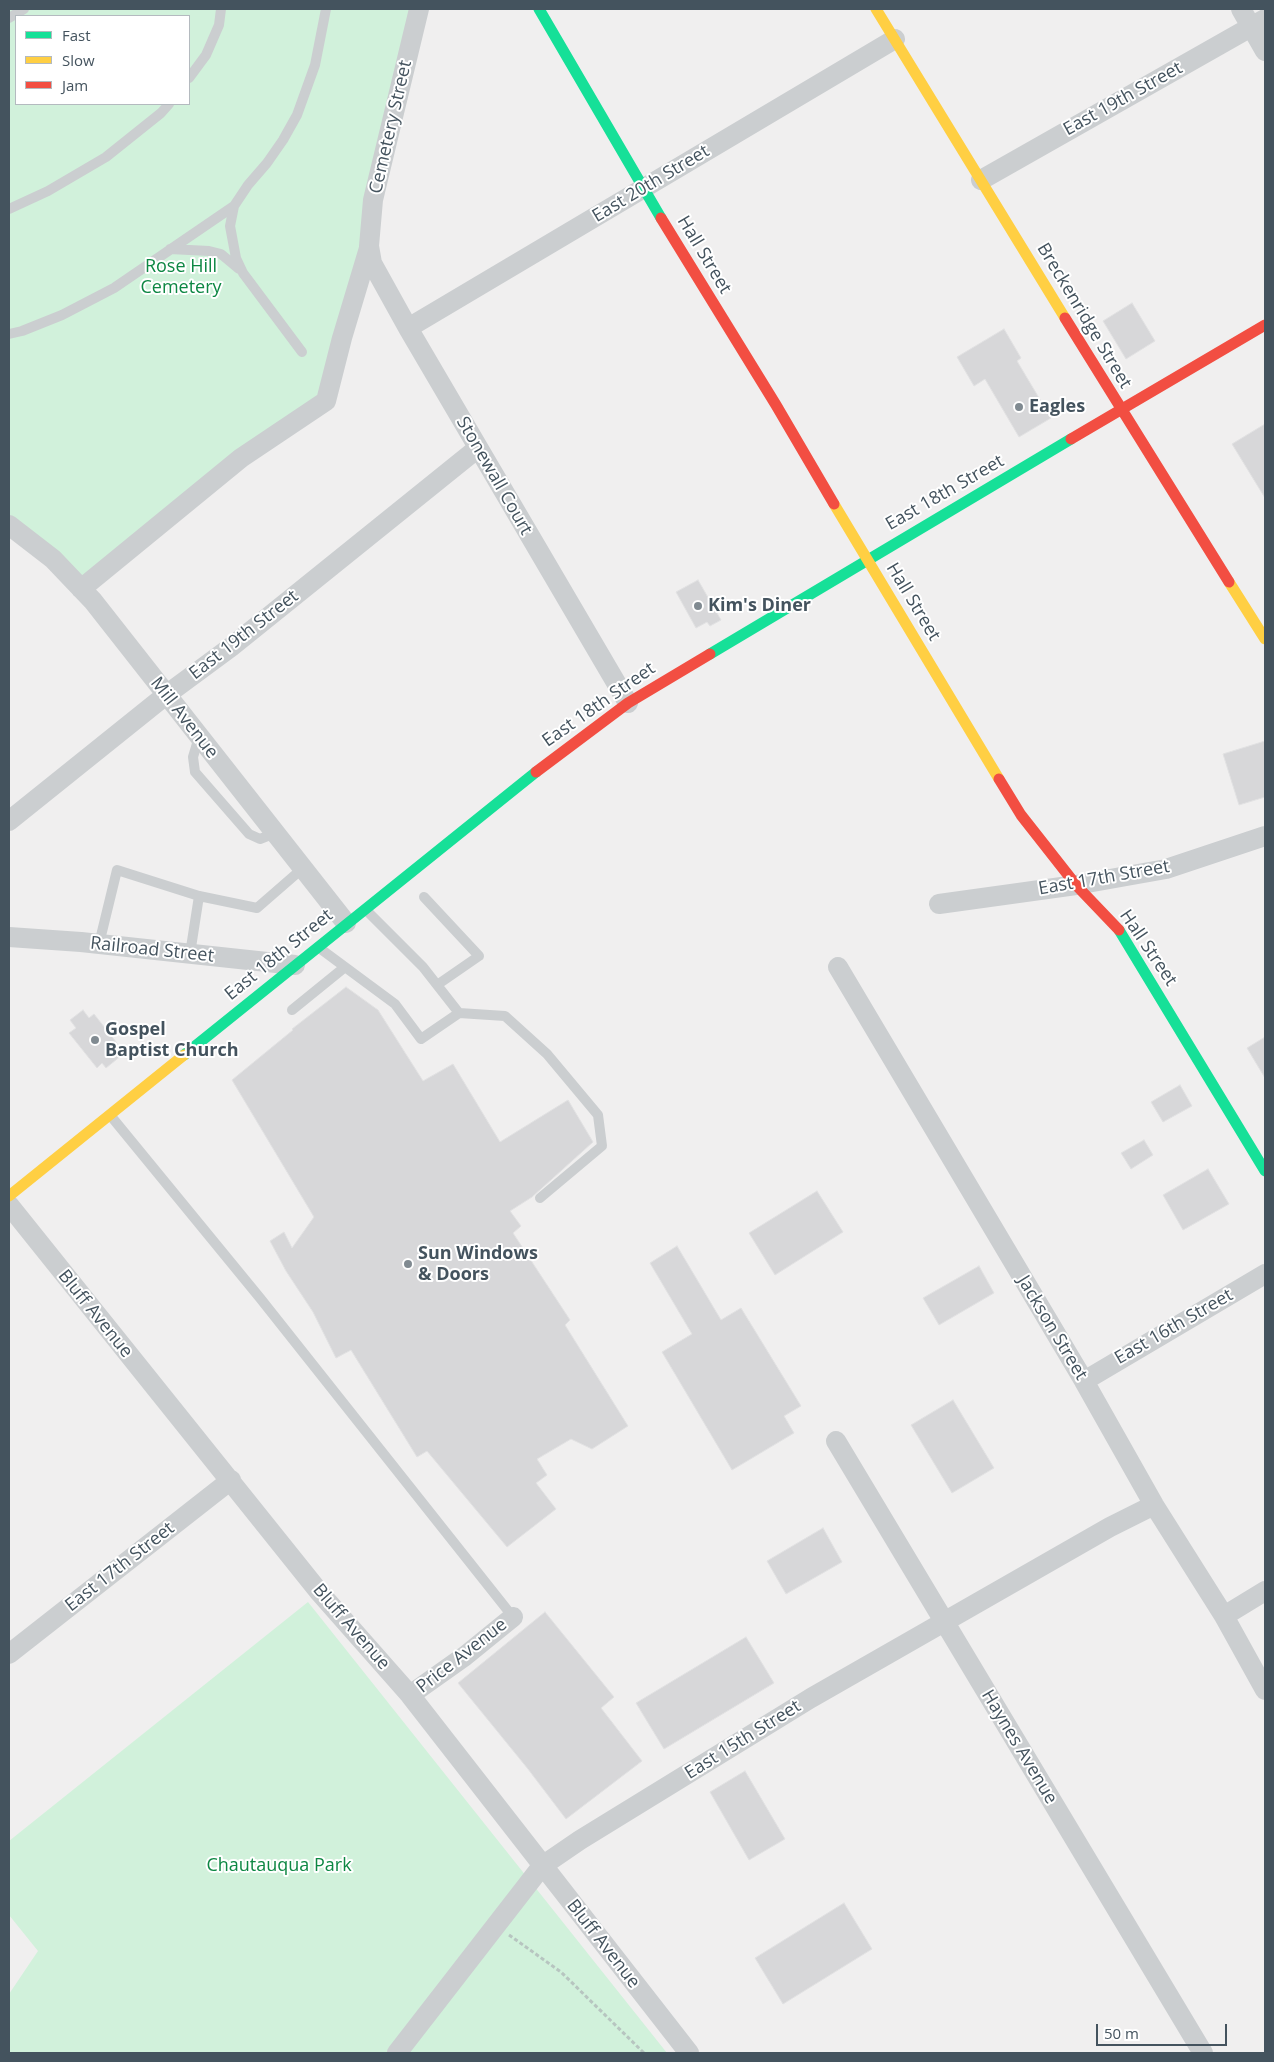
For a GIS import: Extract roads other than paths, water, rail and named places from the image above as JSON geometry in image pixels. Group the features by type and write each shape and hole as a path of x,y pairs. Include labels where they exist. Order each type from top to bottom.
{"street":[{"name":"Cemetery Street","path":"369,246 373,200 419,9"},
{"name":"Hall Street","path":"539,9 691,268 776,405 866,559 1021,815 1076,885 1118,928 1265,1171"},
{"name":"Breckenridge Street","path":"876,9 1121,410 1265,639"},
{"path":"1241,9 1258,23 1265,51"},
{"name":"East 19th Street","path":"981,180 1258,23"},
{"name":"East 20th Street","path":"408,328 895,39"},
{"name":"Stonewall Court","path":"369,246 372,263 408,328 628,703"},
{"path":"81,589 241,458 326,401 369,246"},
{"name":"East 18th Street","path":"9,1196 364,908 530,776 628,703 866,559 1265,325"},
{"name":"East 19th Street","path":"9,821 166,695 231,647 478,448"},
{"name":"Mill Avenue","path":"9,525 53,559 81,589 346,923"},
{"name":"East 17th Street","path":"939,904 1076,885 1166,869 1265,836"},
{"name":"Railroad Street","path":"9,936 295,965"},
{"name":"Jackson Street","path":"838,967 1084,1381 1154,1505 1224,1616 1265,1690"},
{"name":"Bluff Avenue","path":"9,1205 111,1335 231,1480 320,1593 410,1695 689,2053"},
{"name":"East 16th Street","path":"1084,1381 1265,1274"},
{"name":"Haynes Avenue","path":"836,1441 1060,1818 1171,1996 1203,2053"},
{"name":"East 17th Street","path":"9,1654 231,1480"},
{"name":"East 15th Street","path":"397,2053 542,1866 580,1840 810,1698 944,1620 1110,1527 1154,1505"},
{"path":"1224,1616 1265,1591"},
{"name":"Price Avenue","path":"410,1695 465,1656 513,1617"}],"lane":[{"path":"9,18 24,9"},
{"path":"190,77 206,55 219,25 221,9"},
{"path":"9,334 22,331 62,315 114,288 234,206 273,156 297,115 315,65 326,9"},
{"path":"9,209 48,191 106,157 161,113 168,105"},
{"path":"234,206 230,226 236,258 244,273 302,352"},
{"path":"170,249 209,250 221,254 244,273"},
{"path":"99,944 117,870 199,896 257,908 303,868"},
{"path":"190,954 199,896"},
{"path":"424,897 479,956 437,984"},
{"path":"364,908 423,967 459,1013"},
{"path":"317,947 395,1004 421,1039 459,1013 505,1016 548,1054 598,1116 602,1146 540,1198"},
{"path":"292,1010 345,967"},
{"path":"110,1115 260,1298 513,1617"}],"place":[{"name":"Eagles","path":"1019,407"},
{"name":"Kim's Diner","path":"698,606"},
{"name":"Gospel Baptist Church","path":"95,1040"},
{"name":"Sun Windows & Doors","path":"408,1264"}],"park label":[{"name":"Rose Hill Cemetery","path":"181,277"},
{"name":"Chautauqua Park","path":"279,1866"}]}
